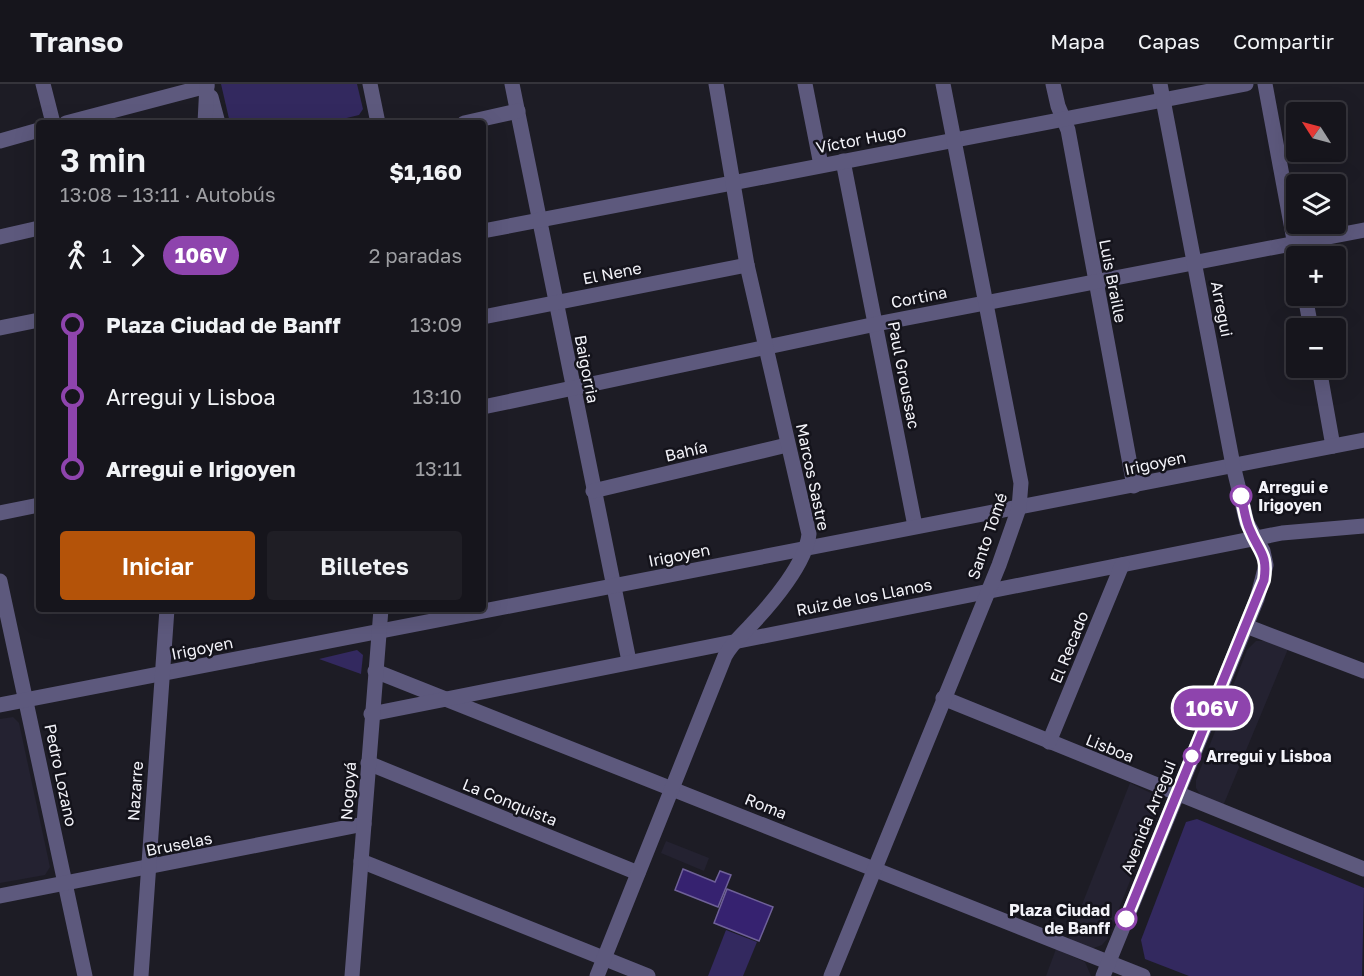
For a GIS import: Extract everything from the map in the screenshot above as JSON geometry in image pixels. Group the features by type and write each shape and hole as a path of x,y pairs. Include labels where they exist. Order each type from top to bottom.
{"street":[{"path":"44,84 52,120"},
{"path":"370,84 377,120"},
{"name":"Baigorria","path":"512,84 628,661"},
{"name":"Marcos Sastre","path":"597,976 725,656 736,640 757,620 800,562 807,548 809,534 747,266 716,84"},
{"path":"805,84 821,165"},
{"name":"Santo Tomé","path":"831,976 988,591 1018,508 1021,483 943,84"},
{"name":"Luis Braille","path":"1053,84 1068,130 1134,486"},
{"name":"Víctor Hugo","path":"486,230 732,181 1063,119 1162,92 1246,84"},
{"path":"1265,84 1295,246"},
{"path":"77,120 207,85"},
{"path":"205,120 207,85"},
{"path":"207,85 217,120"},
{"name":"Arregui","path":"1162,92 1233,465 1247,523 1255,539"},
{"path":"478,120 518,111"},
{"path":"0,141 36,131"},
{"name":"Paul Groussac","path":"843,161 915,526"},
{"path":"0,237 36,229"},
{"name":"Cortina","path":"1310,246 1364,230"},
{"name":"Cortina","path":"486,406 876,324 1195,262 1286,251"},
{"name":"El Nene","path":"486,316 747,266"},
{"path":"0,328 36,321"},
{"path":"1321,378 1333,446"},
{"name":"Irigoyen","path":"486,611 1364,440"},
{"name":"Bahía","path":"593,491 788,446"},
{"path":"0,513 36,505"},
{"name":"Ruiz de los Llanos","path":"371,714 628,661 1307,529 1364,526"},
{"name":"Avenida Arregui","path":"1106,969 1264,580 1266,565 1263,551 1255,539"},
{"name":"El Recado","path":"1050,742 1122,565"},
{"name":"Pedro Lozano","path":"0,581 28,700 85,976"},
{"name":"Nazarre","path":"141,976 166,612"},
{"name":"Nogoyá","path":"352,976 381,612"},
{"name":"Irigoyen","path":"0,705 483,612"},
{"path":"1246,626 1364,671"},
{"name":"Roma","path":"375,671 874,868 1106,969 1143,976"},
{"name":"Lisboa","path":"943,698 1364,869"},
{"name":"La Conquista","path":"368,763 638,873"},
{"name":"Bruselas","path":"0,896 364,824"},
{"path":"361,861 648,976"}],"shaded area":[{"path":"221,84 357,84 363,109 359,115 338,120 229,120"},
{"path":"1256,641 1266,641 1288,649 1223,806 1201,796 1196,788 1196,780 1247,650"},
{"path":"357,650 363,655 361,674 319,659"},
{"path":"13,717 19,723 50,867 45,875 0,883 0,719"},
{"path":"1130,783 1155,795 1159,802 1158,810 1107,939 1102,945 1091,949 1068,940"},
{"name":"Plaza Ciudad de Banff","path":"1197,819 1364,888 1362,976 1189,976 1145,959 1141,940 1186,822"},
{"path":"666,841 709,858 704,871 661,853"},
{"path":"683,869 715,882 720,871 731,875 718,907 675,890"},
{"path":"727,889 773,907 759,941 714,923"},
{"path":"726,930 757,942 743,976 708,976"},
{"path":"1056,949 1085,962 1091,976 1046,976"}],"bus line":[{"name":"106V","path":"1126,919 1264,580 1266,565 1263,551 1250,531 1241,496"}],"place":[{"name":"Arregui e Irigoyen","path":"1241,496"},
{"name":"Arregui y Lisboa","path":"1192,756"},
{"name":"Plaza Ciudad de Banff","path":"1126,919"}]}
